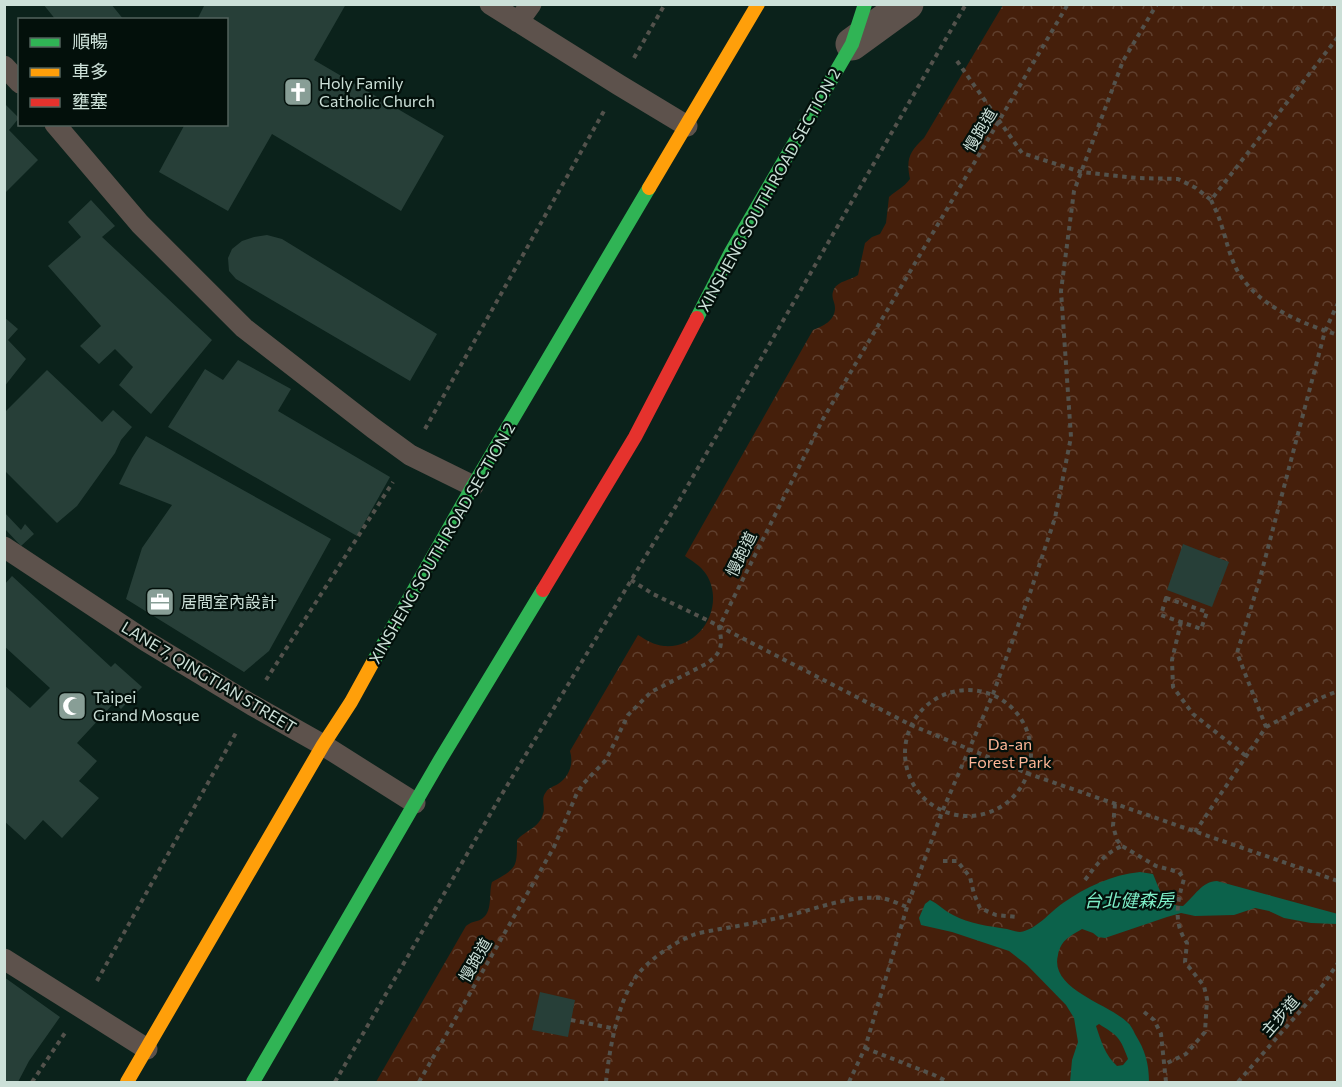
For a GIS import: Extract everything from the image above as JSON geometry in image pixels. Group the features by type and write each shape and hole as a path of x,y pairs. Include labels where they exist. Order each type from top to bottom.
{"main road":[{"name":"XINSHENG SOUTH ROAD SECTION 2","path":"127,1083 323,745 351,702 473,486 758,4"},
{"name":"XINSHENG SOUTH ROAD SECTION 2","path":"253,1083 415,803 635,437 732,252 852,44 865,4"}],"street":[{"name":"XINSHENG SOUTH ROAD SECTION 2","path":"852,44 907,4"}],"lane":[{"path":"490,4 687,126"},
{"path":"518,22 531,4"},
{"path":"4,66 18,81"},
{"path":"57,126 140,224 244,328 410,455 473,486"},
{"name":"LANE 7, QINGTIAN STREET","path":"4,547 146,641 323,745 415,803"},
{"path":"4,959 147,1049"}],"path":[{"path":"32,1083 81,1008 281,656 410,455 665,4"},
{"path":"335,1083 499,799 676,506 966,4"},
{"name":"慢跑道","path":"419,1083 554,847 578,793 584,783 606,760 628,715 651,692 714,659 722,647 719,627 817,429 1068,4"},
{"path":"849,1083 865,1048 907,907 942,812 993,694 1055,518 1071,437 1061,291 1074,191 1123,61 1157,4"},
{"path":"1210,200 1338,37"},
{"path":"957,60 1022,153 1081,172 1137,178 1178,179 1196,188 1210,200 1220,220 1228,249 1238,271 1255,293 1279,311 1338,335"},
{"path":"1266,727 1238,653 1325,331 1338,303"},
{"path":"631,580 653,594 910,726 1029,774 1338,881"},
{"path":"1166,598 1207,612 1202,629 1181,622 1161,615 1166,598"},
{"path":"1181,622 1172,660 1173,687 1193,714 1246,756"},
{"path":"974,690 993,694 1018,713 1026,728 1031,742 1032,758 1029,774 1021,790 1009,803 994,812 977,817 942,812 927,803 908,776 904,750 910,726 921,709 936,698 954,691 974,690"},
{"path":"1195,832 1266,727 1323,697 1338,692"},
{"path":"1114,804 1113,826 1117,840 1122,846 1156,866 1179,872 1184,879 1177,906 1180,933 1187,943 1185,962 1204,986 1207,999 1205,1032 1186,1054 1165,1064"},
{"path":"1085,880 1110,851 1122,846"},
{"path":"943,861 957,861 963,867 980,908 996,915 1017,917"},
{"path":"606,1083 616,1029 623,1003 632,983 655,958 676,944 694,934 781,918 829,904 883,898 907,907"},
{"name":"主步道","path":"1238,1083 1323,985 1338,963"},
{"path":"1144,1012 1154,1020 1161,1034 1166,1083"},
{"path":"571,1020 616,1029"},
{"path":"865,1048 934,1075 948,1083"}],"green space":[{"name":"Da-an Forest Park","path":"1003,5 1337,5 1337,1082 376,1082 466,926 480,920 487,913 492,882 514,866 517,856 517,840 539,823 544,811 544,795 548,789 562,781 568,774 571,765 570,751 638,635 657,645 677,645 699,633 706,623 713,599 711,586 704,571 685,556 813,330 831,320 835,308 834,289 838,284 858,275 865,243 880,234 886,223 889,197 910,179 908,166 912,152 924,138"}],"water":[{"name":"台北健森房","path":"1140,872 1153,874 1163,896 1176,905 1183,906 1207,884 1217,881 1338,914 1337,924 1311,923 1284,918 1255,908 1234,915 1195,916 1181,913 1105,938 1082,929 1066,939 1061,946 1058,967 1062,977 1082,994 1118,1015 1130,1025 1146,1057 1149,1082 1070,1082 1072,1060 1078,1042 1074,1018 1066,1005 1027,965 1009,951 952,932 921,925 919,918 925,904 930,900 966,921 1020,932 1026,931 1081,892 1109,879","holes":["1099,1024 1118,1038 1123,1046 1128,1059 1123,1065 1117,1066 1109,1057 1096,1026"]}],"building":[{"path":"43,4 111,4 122,18 54,18"},
{"name":"Holy Family Catholic Church","path":"205,4 346,4 314,60 444,136 401,211 272,134 228,211 159,172 184,126 228,126 228,18 198,18"},
{"path":"4,103 18,117 9,130 38,160 4,194"},
{"path":"91,200 115,226 102,237 212,340 151,414 119,385 133,367 115,349 99,364 80,346 101,326 48,266 81,237 68,222"},
{"path":"267,235 282,239 437,334 410,381 236,279 229,271 228,258 232,249 242,241"},
{"path":"4,317 18,329 8,340 26,359 4,387"},
{"path":"238,360 291,389 278,411 390,477 357,536 168,427 205,369 223,380"},
{"path":"47,370 102,422 113,410 132,427 77,506 57,523 4,470 4,413"},
{"path":"146,436 331,539 269,651 244,672 126,599 142,548 172,505 119,484"},
{"path":"4,512 21,530 25,524 34,534 21,546 4,528"},
{"path":"1183,544 1229,562 1212,607 1167,590"},
{"name":"Taipei Grand Mosque","path":"12,576 111,667 115,663 142,687 121,709 114,703 77,743 97,761 79,781 99,798 62,838 43,820 25,840 4,821 4,685 30,708 50,688 4,646 4,585"},
{"path":"4,977 60,1017 29,1061 18,1082 4,1082"},
{"path":"540,992 575,1000 568,1037 532,1030"}],"traffic: fast":[{"path":"697,318 731,252 852,44 865,4"},
{"path":"373,662 473,486 649,188"},
{"path":"253,1082 440,760 543,590"}],"traffic: slow":[{"path":"649,188 758,4"},
{"path":"127,1082 373,662"}],"traffic: jam":[{"path":"543,590 635,437 697,318"}],"place":[{"name":"Holy Family Catholic Church","path":"298,92"},
{"name":"居間室內設計","path":"160,602"},
{"name":"Taipei Grand Mosque","path":"72,706"}]}
